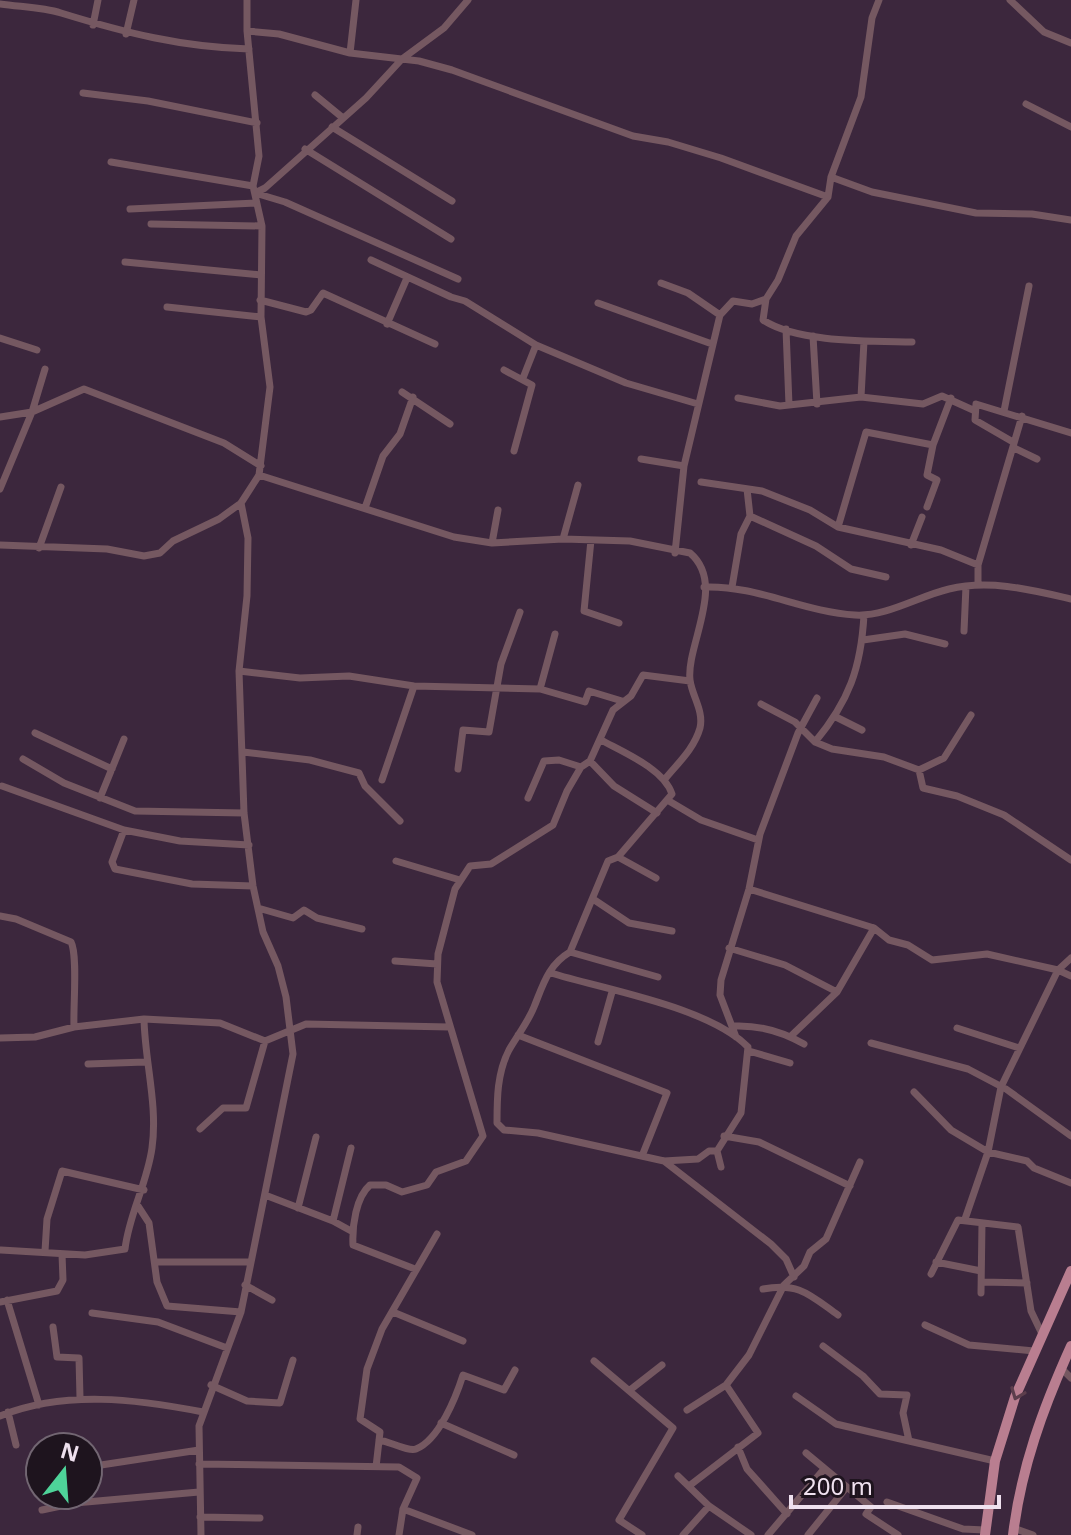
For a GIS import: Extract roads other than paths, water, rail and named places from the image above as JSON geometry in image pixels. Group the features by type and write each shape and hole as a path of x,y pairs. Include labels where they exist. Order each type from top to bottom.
{"main road":[{"path":"985,1533 995,1461 1034,1351 1071,1271"},
{"path":"1013,1531 1017,1495 1037,1426 1071,1346"}],"street":[{"path":"93,25 98,0"},
{"path":"126,34 134,0"},
{"path":"0,545 107,549 144,556 160,553 173,541 219,519 241,503 259,475 270,387 261,317 262,226 254,190 259,156 247,0"},
{"path":"350,53 356,0"},
{"path":"254,190 265,188 343,118 402,59 444,28 468,0"},
{"path":"879,0 872,18 861,97 831,177 828,197 792,243 778,280 766,299 763,320 813,336 912,342"},
{"path":"1010,0 1044,32 1071,43"},
{"path":"0,4 61,13 126,34 202,48 249,49"},
{"path":"247,31 279,34 350,53 402,59 452,70 633,136 668,142 721,158 828,197"},
{"path":"83,93 148,101 257,123"},
{"path":"315,95 343,118"},
{"path":"1026,104 1071,127"},
{"path":"332,127 452,201"},
{"path":"305,149 451,239"},
{"path":"111,162 254,190 327,219 458,279"},
{"path":"831,177 872,192 976,213 1032,214 1071,220"},
{"path":"130,209 256,203"},
{"path":"151,224 262,226"},
{"path":"371,260 451,297 459,297 536,345 626,383 698,404"},
{"path":"125,262 261,275"},
{"path":"387,324 407,278"},
{"path":"661,283 688,293 720,315"},
{"path":"1004,411 1029,286"},
{"path":"260,300 306,312 323,293 435,344"},
{"path":"675,553 684,466 720,315 733,301 752,304 766,299"},
{"path":"598,303 712,344"},
{"path":"167,307 261,317"},
{"path":"786,329 789,405"},
{"path":"813,336 817,404"},
{"path":"0,338 37,350"},
{"path":"861,397 864,341"},
{"path":"523,378 536,345"},
{"path":"0,489 32,412 45,369"},
{"path":"504,370 532,385 514,451"},
{"path":"0,417 32,412 84,389 224,443 261,466"},
{"path":"402,392 450,424"},
{"path":"738,398 789,405 861,397 923,404 942,396 951,398"},
{"path":"365,508 383,456 400,434 413,397"},
{"path":"951,398 953,403 973,410"},
{"path":"927,507 937,480 927,475 933,445 951,398"},
{"path":"1037,459 975,420 973,410 977,404 1071,433"},
{"path":"978,585 978,565 1022,416"},
{"path":"838,527 866,432 933,445"},
{"path":"641,459 684,466"},
{"path":"259,475 454,537 492,543 563,539 630,541 675,553 690,553 695,558 704,587 690,681 701,723 695,743 665,779"},
{"path":"701,482 747,489 810,510 838,527 941,550 978,565"},
{"path":"563,539 578,485"},
{"path":"39,548 61,487"},
{"path":"732,587 741,534 750,516 747,489"},
{"path":"201,1535 199,1450 203,1412 241,1312 249,1262 287,1099 293,1054 278,966 263,932 253,886 244,813 239,671 247,596 248,538 241,503"},
{"path":"492,543 498,510"},
{"path":"750,516 816,546 851,569 886,577"},
{"path":"911,545 922,517"},
{"path":"591,540 584,611 619,623"},
{"path":"704,587 732,587 818,608 864,615 978,585 1027,589 1071,599"},
{"path":"964,631 966,586"},
{"path":"458,769 463,730 489,732 501,664 520,612"},
{"path":"815,742 836,717 851,690 863,640 864,615"},
{"path":"540,689 555,634"},
{"path":"863,640 905,634 945,644"},
{"path":"239,671 300,678 349,676 414,686 540,689 585,702 589,691 622,701"},
{"path":"415,1269 353,1245 353,1232 359,1201 370,1185 386,1185 402,1192 427,1185 436,1172 466,1161 483,1136 437,982 437,964 460,880 470,866 491,864 553,825 581,767 590,761 601,740 613,710 631,696 646,673 690,681"},
{"path":"382,780 414,686"},
{"path":"736,1037 720,995 729,948 749,889 758,840 801,728 817,698"},
{"path":"761,704 801,728 815,742 848,754 884,757 919,770 944,758 971,715"},
{"path":"836,717 862,730"},
{"path":"35,733 112,769"},
{"path":"100,798 124,739"},
{"path":"601,740 665,779 672,794 618,857 608,861 570,952 559,958 541,985 534,1009 507,1053 497,1095 497,1123 504,1130 538,1133 664,1161 690,1161 717,1151"},
{"path":"243,752 310,760 359,773 365,786 400,821"},
{"path":"23,759 100,798 135,811 244,813"},
{"path":"528,798 544,761 559,760 581,767"},
{"path":"590,761 614,786 657,813"},
{"path":"919,770 923,788 957,796 1004,815 1071,860"},
{"path":"2,786 124,830 180,841 249,845"},
{"path":"669,801 701,820 758,840"},
{"path":"124,830 112,862 115,869 192,884 253,886"},
{"path":"618,857 656,878"},
{"path":"396,861 460,880"},
{"path":"749,889 874,928 889,940 908,945 932,960 987,954 1058,970 1071,976"},
{"path":"593,899 629,923 672,931"},
{"path":"258,908 293,918 304,910 317,918 362,929"},
{"path":"0,916 16,919 71,942 76,951 72,990 74,1027"},
{"path":"791,1036 837,992 874,928"},
{"path":"729,948 785,965 837,992"},
{"path":"570,952 658,977"},
{"path":"965,1219 988,1152 1001,1087 1058,970 1071,958"},
{"path":"395,961 437,964"},
{"path":"551,973 694,1015 736,1037 749,1051 790,1063"},
{"path":"598,1042 612,992"},
{"path":"0,1038 35,1037 74,1027 144,1019 220,1023 265,1041 290,1029 320,1023 449,1027"},
{"path":"1,1250 62,1254 121,1252 125,1249 128,1222 144,1190 155,1114 145,1062 144,1019"},
{"path":"734,1026 749,1026 791,1036 804,1044"},
{"path":"957,1028 1019,1048"},
{"path":"518,1035 667,1093 642,1156"},
{"path":"200,1129 223,1108 246,1108 265,1041"},
{"path":"871,1043 958,1066 1001,1087 1071,1136"},
{"path":"721,1167 717,1151 741,1113 749,1051"},
{"path":"88,1064 145,1062"},
{"path":"914,1092 951,1130 988,1152 1027,1161 1071,1183"},
{"path":"724,1136 759,1142 850,1186"},
{"path":"298,1208 316,1137"},
{"path":"333,1221 351,1148"},
{"path":"664,1161 771,1244 786,1259 794,1277"},
{"path":"687,1410 726,1385 764,1331 784,1285 804,1266 810,1252 826,1239 860,1162"},
{"path":"45,1251 47,1219 62,1171 144,1190"},
{"path":"265,1195 353,1232"},
{"path":"138,1206 149,1223 157,1262 157,1282 167,1306 241,1312"},
{"path":"931,1274 958,1220 1018,1227 1031,1311 1042,1334"},
{"path":"981,1293 982,1223"},
{"path":"376,1467 380,1432 363,1424 360,1409 367,1369 382,1329 437,1234"},
{"path":"39,1405 3,1301 61,1288 62,1254"},
{"path":"157,1262 249,1262"},
{"path":"936,1262 981,1271"},
{"path":"982,1282 1027,1283"},
{"path":"245,1285 272,1300"},
{"path":"763,1289 784,1285 807,1293 838,1315"},
{"path":"393,1312 463,1341"},
{"path":"92,1313 158,1322 227,1348"},
{"path":"925,1325 969,1345 1034,1351"},
{"path":"53,1327 57,1357 79,1358 80,1398"},
{"path":"823,1346 863,1376 880,1394 907,1395 903,1413 909,1441"},
{"path":"211,1385 247,1401 280,1403 293,1360"},
{"path":"594,1361 673,1428 619,1520 642,1535"},
{"path":"630,1390 662,1365"},
{"path":"1061,1368 1071,1378"},
{"path":"379,1440 413,1450 441,1423 463,1375 504,1390 515,1370"},
{"path":"689,1486 758,1433 726,1385"},
{"path":"796,1396 836,1424 995,1461"},
{"path":"16,1445 4,1414 39,1405 80,1398 162,1404 203,1412"},
{"path":"441,1423 514,1455"},
{"path":"738,1447 747,1469 787,1514"},
{"path":"104,1465 199,1450"},
{"path":"806,1453 871,1507 866,1514 898,1535"},
{"path":"199,1464 399,1467 417,1478 403,1509 399,1535"},
{"path":"768,1535 824,1469"},
{"path":"678,1476 709,1506 751,1535"},
{"path":"810,1534 846,1488"},
{"path":"104,1500 199,1492"},
{"path":"887,1502 963,1529 985,1533"},
{"path":"683,1535 709,1506"},
{"path":"403,1509 472,1535"},
{"path":"200,1517 260,1518"},
{"path":"1013,1531 1033,1535"}]}
